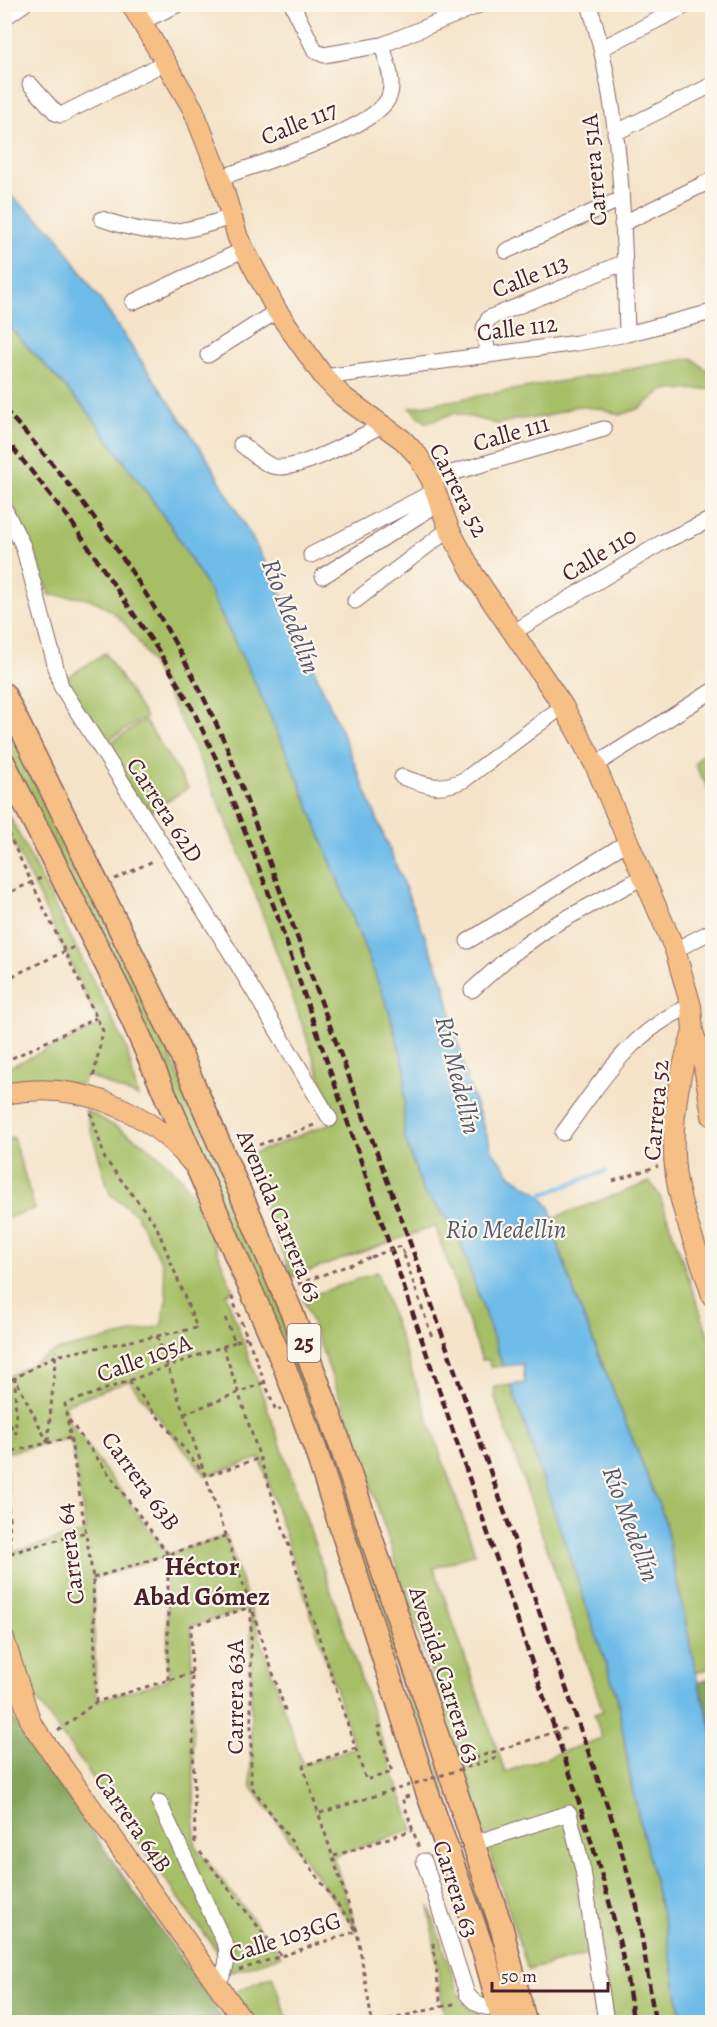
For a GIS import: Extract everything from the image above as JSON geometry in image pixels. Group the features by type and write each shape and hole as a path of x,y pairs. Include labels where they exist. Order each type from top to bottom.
{"highway":[{"name":"Avenida Carrera 63","path":"4,694 175,1041 292,1313 332,1420 502,1929 525,2022"},
{"name":"25","path":"4,763 13,798 122,994 298,1401 422,1776 484,1953 501,2015"}],"main road":[{"name":"Carrera 52","path":"131,4 193,110 220,178 243,250 277,311 324,377 342,396 403,440 418,456 435,491 449,529 474,575 563,706 595,765 645,876 675,950 692,1006 693,1032 681,1066 674,1164 681,1203 708,1265 712,1296"},
{"name":"Carrera 52","path":"693,1032 708,1058 712,1116"},
{"path":"4,1094 31,1089 57,1089 90,1096 115,1105 159,1131 199,1171"},
{"name":"Carrera 64B","path":"4,1639 31,1723 220,1979 244,2022"},
{"path":"4,1686 31,1723"}],"street":[{"path":"4,18 24,4"},
{"path":"143,21 179,4"},
{"path":"292,4 315,51 324,55 382,45 482,4"},
{"name":"Carrera 51A","path":"589,4 602,48 615,133 625,262 627,334"},
{"path":"602,48 689,4"},
{"name":"Calle 117","path":"220,178 344,132 379,109 389,98 388,69 382,45"},
{"path":"30,84 56,113 61,114 166,62"},
{"path":"615,133 712,86"},
{"path":"622,224 712,180"},
{"path":"506,251 621,199"},
{"path":"102,219 147,233 158,233 205,226 231,217"},
{"path":"133,302 243,250"},
{"name":"Calle 113","path":"488,355 484,328 489,318 625,262"},
{"path":"208,355 277,311"},
{"name":"Calle 112","path":"324,377 627,334 712,312"},
{"path":"241,444 263,461 283,468 348,443 382,425"},
{"name":"Calle 111","path":"435,491 604,429"},
{"path":"311,555 435,491"},
{"path":"322,576 435,491"},
{"name":"Carrera 62D","path":"4,508 23,546 61,687 229,950 330,1119"},
{"name":"Calle 110","path":"512,633 663,542 712,519"},
{"path":"355,601 449,529"},
{"path":"595,765 712,691"},
{"path":"402,777 429,787 447,787 456,783 563,706"},
{"path":"468,941 629,841"},
{"path":"472,990 510,956 550,927 645,876"},
{"path":"675,950 712,931"},
{"path":"563,1133 614,1065 640,1037 658,1022 692,1006"},
{"path":"159,1802 226,1946 228,1960 220,1979"},
{"path":"472,1844 569,1814 583,1870 606,2022"},
{"name":"Carrera 63","path":"424,1861 464,1988 477,2005 489,2008 501,2015"}],"path":[{"path":"4,825 103,1031 92,1081"},
{"path":"99,886 167,855"},
{"path":"4,895 49,874"},
{"path":"4,980 83,943"},
{"path":"4,1062 96,1018"},
{"path":"4,1384 55,1356 197,1328 156,1225 105,1159 89,1108"},
{"path":"237,1153 330,1119"},
{"path":"613,1181 659,1165"},
{"path":"293,1286 401,1246 432,1337"},
{"path":"232,1298 276,1411"},
{"path":"225,1318 235,1342"},
{"name":"Carrera 63A","path":"157,1336 251,1607 252,1786 357,1931"},
{"name":"Calle 105A","path":"65,1404 247,1337"},
{"path":"223,1346 366,1780 392,1772 378,1727"},
{"path":"48,1443 56,1351"},
{"path":"4,1417 16,1433 15,1378"},
{"path":"15,1378 48,1443"},
{"path":"129,1381 206,1476 260,1458"},
{"path":"184,1414 265,1382"},
{"name":"Carrera 64","path":"65,1404 93,1578 96,1702"},
{"name":"Carrera 63B","path":"68,1420 168,1554 168,1680"},
{"path":"11,1553 5,1453 71,1438"},
{"path":"4,1560 11,1553 86,1532"},
{"path":"93,1578 226,1536"},
{"path":"196,1879 191,1626 251,1607 286,1713"},
{"path":"45,1742 96,1702 192,1673"},
{"path":"447,1767 567,1728"},
{"name":"Carrera 63A","path":"356,1748 303,1766 357,1931 372,2022"},
{"path":"320,1814 500,1757"},
{"name":"Carrera 63","path":"402,1798 424,1861"},
{"path":"334,1856 413,1830"},
{"path":"195,1846 281,1956"},
{"name":"Calle 103GG","path":"220,1979 357,1931"},
{"path":"380,2022 441,2007"}],"green space":[{"path":"5,322 89,413 171,526 209,590 255,683 297,776 389,1010 405,1070 404,1136 423,1191 455,1227 503,1366 490,1367 489,1360 482,1360 435,1226 292,1277 245,1157 336,1121 241,857 197,754 161,681 134,635 108,609 86,598 50,595 5,485"},
{"path":"712,354 712,389 663,390 640,408 620,415 602,409 576,406 545,417 518,419 498,424 454,413 426,423 410,408 692,358 707,371"},
{"path":"105,653 146,717 103,743 63,680"},
{"path":"4,713 128,962 275,1292 333,1447 509,1984 510,2022 370,1586 67,872 5,749"},
{"path":"145,720 188,788 145,815 103,748"},
{"path":"712,751 712,795 695,765 701,755"},
{"path":"10,817 126,1046 138,1097 86,1075 82,1085 47,1081 5,1088 5,1069 100,1025 5,825 5,820"},
{"path":"85,1110 130,1135 158,1155 182,1179 204,1217 233,1291 226,1294 282,1449 413,1830 333,1856 357,1931 251,1786 251,1610 303,1765 355,1748 260,1458 206,1476 129,1381 66,1404 68,1420 167,1554 226,1536 250,1608 191,1626 195,1846 281,1956 232,1972 22,1679 5,1613 4,1379 56,1351 161,1326 167,1298 162,1263 136,1214 110,1194","holes":["71,1438 86,1532 12,1552 5,1453","167,1555 168,1680 96,1701 93,1579"]},
{"path":"13,1137 35,1209 5,1218 5,1140"},
{"path":"650,1182 660,1196 712,1346 712,1667 696,1673 664,1518 576,1298 554,1232 553,1218"},
{"path":"377,1272 475,1553 434,1568 505,1772 602,1738 594,1714 603,1711 495,1398 494,1387 511,1385 617,1696 632,1788 667,1935 682,2022 613,2022 602,1951 528,1970 359,1449 303,1299"},
{"path":"712,1678 712,1729 698,1683"},
{"path":"5,1707 225,2022 5,2022"},
{"path":"429,1906 462,2002 488,2022 445,2022"},
{"path":"272,1976 289,2022 253,2022 232,1993"}],"water":[{"path":"5,191 54,232 207,458 273,576 339,726 444,983 467,1080 492,1150 511,1175 540,1195 551,1209 554,1232 576,1298 664,1518 698,1683 712,1729 712,2022 682,2022 667,1935 632,1788 617,1696 511,1385 525,1383 523,1364 503,1366 455,1227 423,1191 404,1136 405,1070 389,1010 297,776 255,683 209,590 171,526 89,413 5,322"}],"waterway":[{"path":"535,1197 606,1171"}],"railway":[{"path":"4,409 71,487 131,570 183,658 228,750 407,1234 614,1825 637,1906 655,2022"},
{"path":"4,437 68,517 160,653 193,710 218,763 276,912 572,1780 617,1930 633,2022"}],"district":[{"name":"Héctor Abad Gómez","path":"202,1581"}],"water label":[{"name":"Río Medellín","path":"291,616"},
{"name":"Río Medellín","path":"458,1075"},
{"name":"Rio Medellin","path":"506,1229"},
{"name":"Río Medellín","path":"631,1524"}]}
